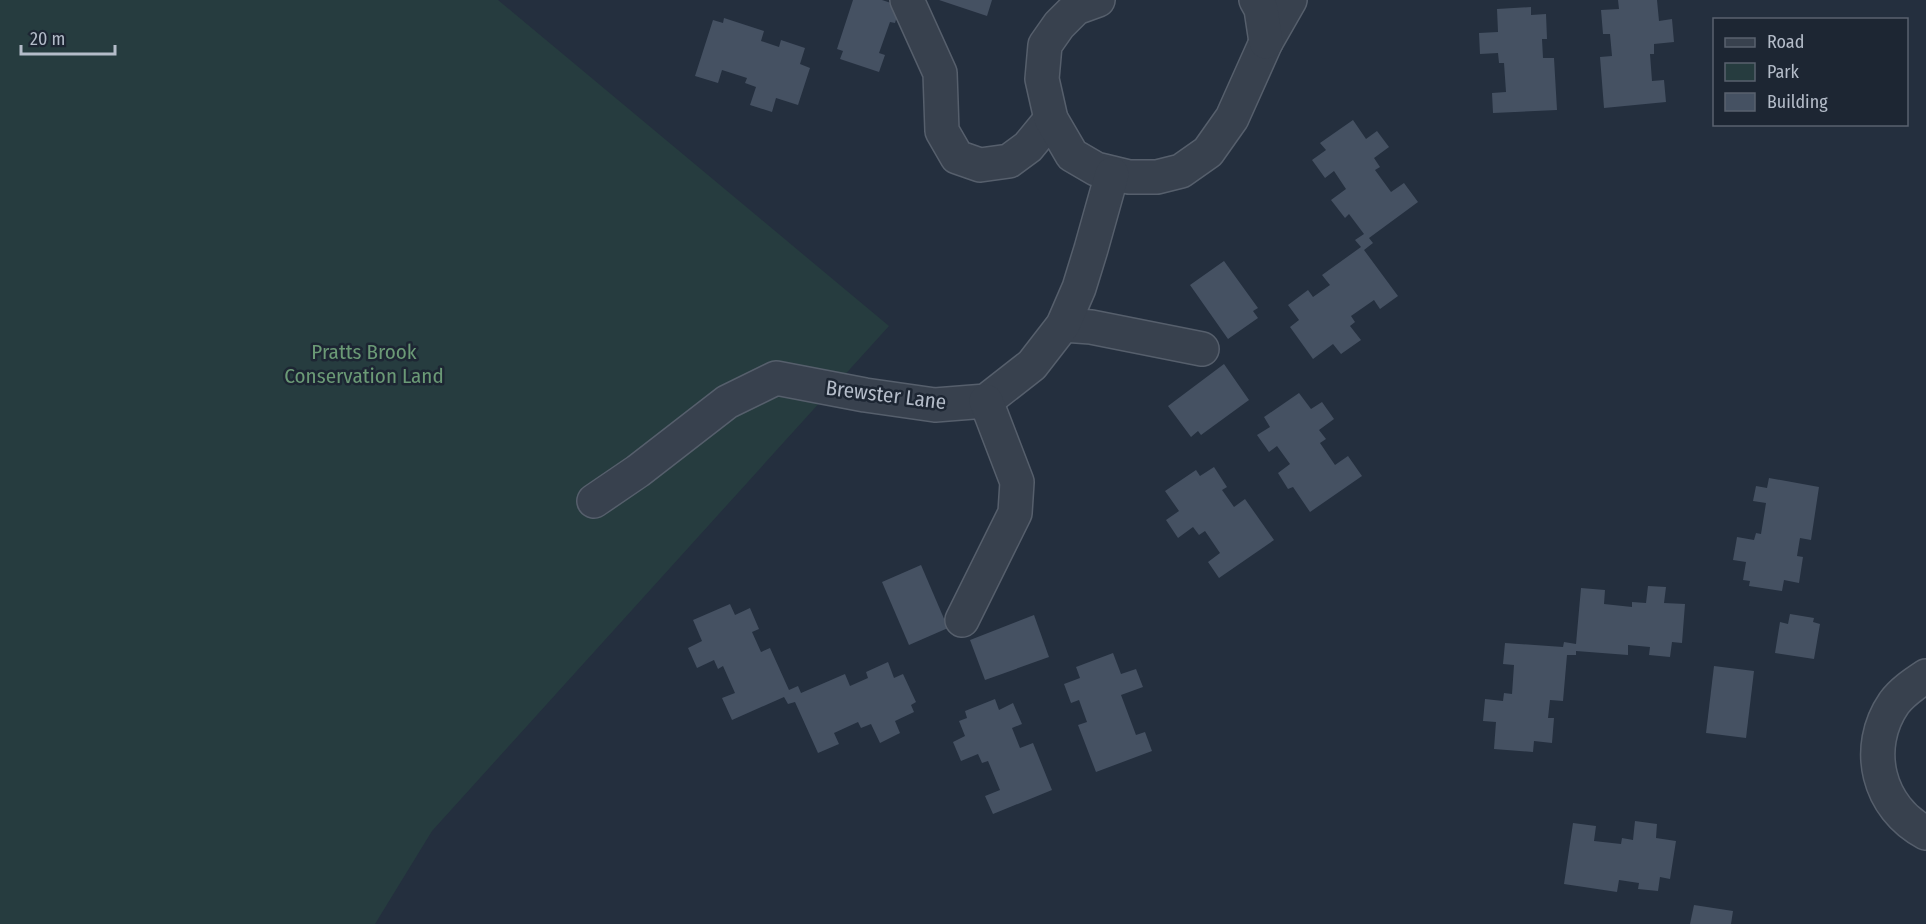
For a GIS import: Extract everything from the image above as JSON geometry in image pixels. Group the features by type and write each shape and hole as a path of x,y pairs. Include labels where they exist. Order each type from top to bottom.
{"street":[{"path":"907,0 940,74 942,131 957,157 980,165 1009,161 1028,147 1052,119"},
{"path":"1098,0 1076,8 1059,25 1045,45 1042,79 1052,119 1072,155 1095,169 1129,177 1157,177 1181,171 1208,152 1232,118 1266,42 1290,0"},
{"path":"1256,0 1261,9 1266,42"},
{"path":"962,620 1015,513 1017,482 986,401 1032,365 1063,325 1079,288 1112,174"},
{"path":"1063,325 1091,327 1202,349"},
{"name":"Brewster Lane","path":"594,501 638,471 727,402 776,378 865,395 935,405 986,401"},
{"path":"1926,676 1909,687 1895,701 1885,718 1877,754 1878,772 1892,804 1903,817 1926,833"}],"green space":[{"name":"Pratts Brook Conservation Land","path":"0,0 498,0 889,326 432,831 375,924 0,924"}],"building":[{"path":"853,0 882,0 900,6 895,23 890,22 879,53 885,55 879,72 840,59 843,51 837,49"},
{"path":"939,0 992,0 987,16"},
{"path":"1618,0 1657,0 1659,21 1672,19 1674,42 1654,44 1654,54 1650,54 1652,81 1664,80 1666,102 1604,108 1600,57 1612,56 1610,34 1603,34 1601,10 1619,9"},
{"path":"1531,7 1531,15 1546,14 1547,39 1542,39 1543,58 1554,58 1557,110 1493,113 1492,93 1506,92 1504,63 1499,63 1498,53 1480,54 1479,33 1498,32 1497,9"},
{"path":"724,18 764,31 761,41 779,47 781,40 805,48 800,64 810,68 798,105 776,98 772,112 750,105 756,87 745,83 747,78 722,70 718,83 695,76 713,20 723,23"},
{"path":"1353,120 1366,139 1377,131 1389,147 1374,158 1380,167 1375,170 1391,192 1404,183 1418,202 1369,238 1373,243 1364,250 1398,296 1380,309 1374,300 1351,316 1355,322 1350,326 1361,340 1341,354 1333,344 1313,359 1290,327 1299,320 1288,305 1308,290 1313,297 1330,285 1322,275 1361,247 1355,240 1364,234 1349,214 1345,218 1331,200 1346,189 1334,171 1325,178 1312,160 1326,150 1320,143"},
{"path":"1224,261 1258,308 1253,311 1258,318 1228,339 1190,285"},
{"path":"1224,364 1249,400 1201,435 1198,431 1191,437 1168,406"},
{"path":"1299,393 1311,409 1322,402 1334,419 1319,430 1326,439 1320,443 1335,465 1348,456 1362,476 1310,512 1293,487 1288,489 1278,473 1290,464 1277,446 1269,452 1257,435 1270,427 1264,417"},
{"path":"1214,467 1227,487 1222,490 1234,507 1245,499 1274,540 1219,578 1208,562 1220,553 1205,531 1199,535 1193,527 1178,538 1166,520 1179,511 1165,491 1196,470 1200,476"},
{"path":"1769,478 1819,487 1811,540 1800,538 1797,556 1803,557 1799,583 1784,580 1782,591 1749,586 1750,581 1743,580 1746,562 1733,560 1737,537 1754,540 1756,533 1761,534 1766,503 1753,501 1756,486 1767,488"},
{"path":"921,565 948,628 909,645 882,582"},
{"path":"1648,586 1666,587 1664,603 1685,604 1682,643 1672,642 1670,657 1649,655 1650,647 1628,645 1628,655 1576,651 1576,655 1567,655 1563,701 1550,700 1548,718 1554,718 1552,743 1534,741 1533,752 1494,749 1496,722 1483,721 1485,699 1503,701 1504,693 1512,694 1514,665 1503,664 1505,643 1563,647 1564,642 1576,644 1581,588 1605,590 1604,604 1632,607 1632,602 1646,603"},
{"path":"730,604 735,615 750,608 759,629 752,632 761,652 770,648 789,690 798,686 801,693 845,674 850,686 868,678 866,672 888,662 894,678 903,674 916,702 911,705 914,712 895,721 900,733 880,743 871,724 861,728 858,722 834,733 839,744 818,753 795,702 788,704 784,697 732,720 722,698 735,693 723,666 718,669 714,660 697,668 688,648 702,641 693,620"},
{"path":"1790,614 1814,618 1813,622 1820,624 1814,659 1775,653 1780,622 1788,624"},
{"path":"1034,615 1049,657 985,680 970,640"},
{"path":"1113,653 1121,674 1136,669 1143,687 1121,695 1136,735 1145,732 1152,751 1096,772 1078,725 1087,722 1079,700 1071,703 1064,684 1080,678 1076,667"},
{"path":"1714,666 1754,671 1746,738 1706,733"},
{"path":"995,699 999,710 1013,703 1022,724 1012,728 1020,748 1033,743 1052,790 993,814 985,796 1000,790 988,761 982,763 978,754 961,761 953,742 965,736 959,721 967,718 965,711"},
{"path":"1635,821 1657,824 1656,838 1676,841 1670,879 1660,877 1658,891 1638,889 1639,883 1619,880 1617,892 1564,884 1573,823 1596,826 1594,841 1621,844 1622,838 1633,840"},
{"path":"1694,905 1733,911 1731,924 1690,924"}]}
